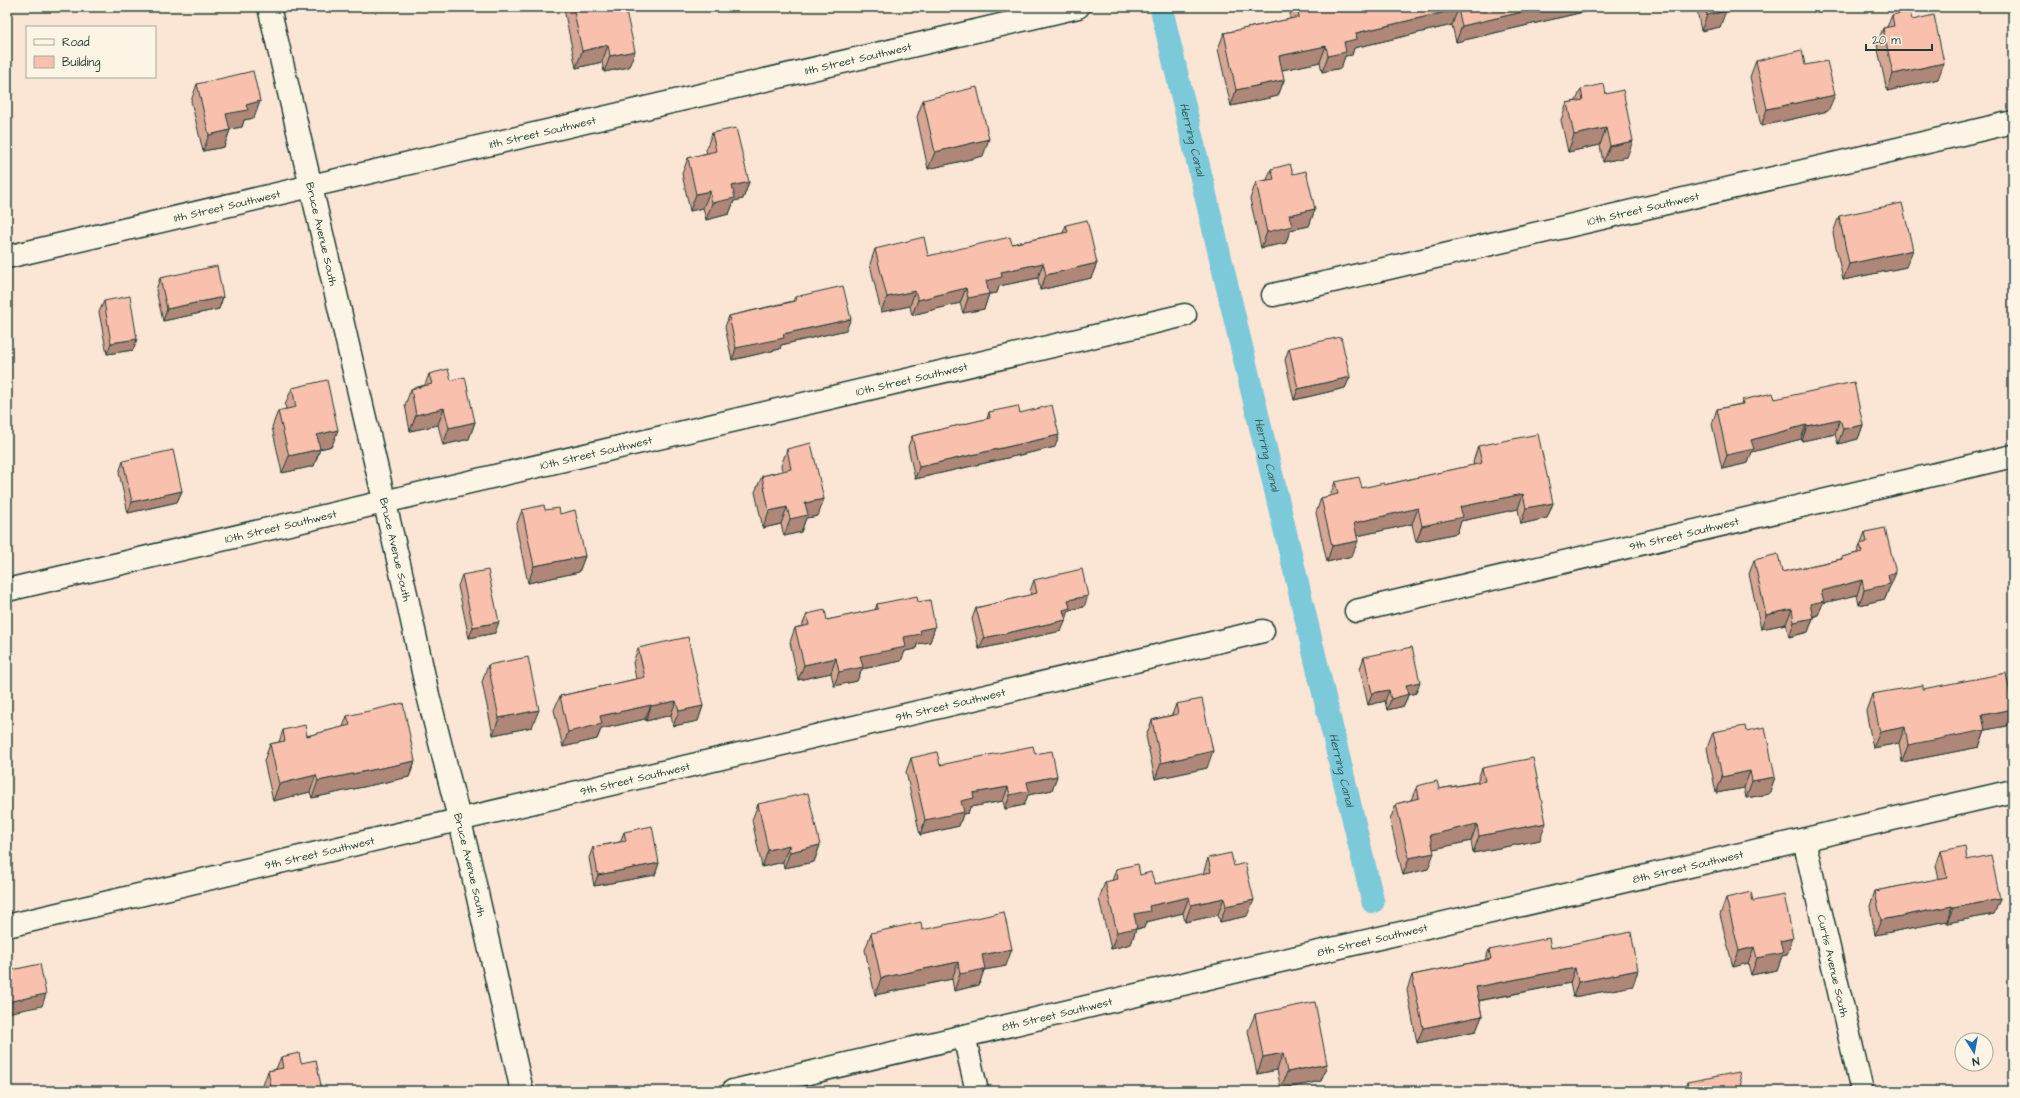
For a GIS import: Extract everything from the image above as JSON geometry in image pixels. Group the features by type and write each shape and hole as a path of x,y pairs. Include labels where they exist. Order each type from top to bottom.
{"street":[{"name":"Bruce Avenue South","path":"269,7 428,695 459,820 522,1091"},
{"name":"11th Street Southwest","path":"7,257 1078,7"},
{"name":"10th Street Southwest","path":"1273,295 2013,122"},
{"name":"10th Street Southwest","path":"7,590 1186,315"},
{"name":"9th Street Southwest","path":"1356,611 2013,456"},
{"name":"9th Street Southwest","path":"7,926 1263,631"},
{"name":"8th Street Southwest","path":"733,1091 1267,964 1804,840 2013,790"},
{"name":"Curtis Avenue South","path":"1804,840 1862,1091"},
{"path":"964,1036 977,1091"}],"building":[{"path":"573,7 625,7 635,51 610,56 608,45 582,51"},
{"path":"1297,7 1544,7 1462,26 1458,9 1356,33 1357,39 1344,42 1346,52 1328,56 1326,46 1279,56 1284,80 1236,90 1224,33 1299,17"},
{"path":"1705,7 1725,7 1726,11 1707,15"},
{"path":"1910,11 1912,20 1934,15 1944,63 1893,74 1883,28 1894,26 1892,15"},
{"path":"1802,50 1805,65 1827,61 1835,95 1767,109 1756,61"},
{"path":"253,71 260,101 246,105 248,110 226,114 230,130 209,135 197,84"},
{"path":"1604,84 1606,94 1623,90 1633,141 1610,146 1606,128 1574,135 1567,103 1583,100 1581,89"},
{"path":"977,87 989,139 935,152 923,100"},
{"path":"736,128 749,182 732,186 735,198 712,203 710,191 696,194 688,158 716,151 712,133"},
{"path":"1290,164 1293,174 1306,171 1315,209 1289,215 1292,226 1267,232 1256,182 1274,179 1271,169"},
{"path":"1902,203 1913,250 1849,264 1839,216"},
{"path":"1087,220 1097,263 1046,275 1043,263 1001,272 1002,277 986,281 989,294 968,298 966,288 918,300 915,291 887,297 875,249 924,237 928,256 1010,237 1012,244 1068,232 1066,225"},
{"path":"217,266 223,297 167,309 160,278"},
{"path":"843,286 851,319 783,334 784,338 736,348 729,316 796,301 795,297"},
{"path":"130,296 137,339 111,343 104,301"},
{"path":"1341,337 1350,377 1298,389 1289,348"},
{"path":"448,369 451,380 465,377 475,422 449,428 444,408 416,415 411,389 432,384 429,374"},
{"path":"327,380 338,430 317,435 320,449 289,456 278,411 296,407 292,388"},
{"path":"1854,382 1863,425 1843,429 1840,419 1806,425 1751,440 1754,449 1727,455 1717,409 1743,404 1742,400 1773,393 1775,399"},
{"path":"1052,405 1059,435 919,467 912,436 990,418 989,412 1018,406 1020,413"},
{"path":"1538,434 1553,503 1526,508 1523,494 1460,507 1463,517 1422,526 1418,508 1354,523 1358,541 1332,546 1321,498 1338,494 1335,482 1359,477 1362,488 1384,483 1384,485 1482,463 1478,446"},
{"path":"811,443 824,499 805,503 808,515 790,519 787,507 769,511 762,476 791,469 787,449"},
{"path":"173,450 182,491 132,502 123,461"},
{"path":"544,505 545,510 559,508 560,514 575,510 585,556 534,566 522,510"},
{"path":"1885,528 1896,573 1888,575 1890,584 1864,590 1862,580 1821,591 1824,601 1810,604 1813,618 1794,622 1792,609 1766,615 1754,560 1778,554 1782,572 1842,559 1842,557 1862,552 1860,544 1867,542 1865,532"},
{"path":"1082,569 1088,596 1068,600 1070,608 1063,610 1066,620 984,638 976,608 1037,593 1034,580"},
{"path":"488,570 499,622 473,627 462,575"},
{"path":"917,596 918,602 930,600 935,627 920,630 921,634 904,637 906,647 860,656 863,667 839,672 836,658 804,665 795,628 809,625 807,614 825,610 827,620 878,609 877,604"},
{"path":"688,637 703,706 679,711 676,701 651,705 600,716 602,724 568,732 560,696 645,677 638,648"},
{"path":"1412,647 1420,682 1406,685 1409,694 1391,699 1389,690 1372,693 1364,657"},
{"path":"528,657 539,710 499,718 488,665"},
{"path":"2006,673 2013,709 1982,715 1985,730 1908,745 1905,727 1880,732 1872,694 1923,685 1923,689"},
{"path":"1202,699 1213,751 1161,763 1152,720 1178,714 1176,704"},
{"path":"403,703 415,761 318,781 316,775 279,784 270,744 285,741 283,730 305,725 307,736 350,725 347,716"},
{"path":"1745,726 1746,731 1765,727 1775,777 1752,781 1750,771 1722,777 1713,732"},
{"path":"1033,746 1035,754 1052,751 1057,776 1027,782 1029,791 1010,795 1008,787 973,793 974,798 961,801 964,812 925,820 911,758 937,752 940,765"},
{"path":"1533,758 1546,823 1479,836 1477,824 1430,835 1434,853 1409,858 1396,804 1419,798 1417,786 1437,781 1439,789 1485,781 1482,768"},
{"path":"808,793 820,845 790,852 789,845 768,850 758,804"},
{"path":"652,826 659,863 598,875 593,847 626,841 624,832"},
{"path":"1965,846 1967,860 1991,855 2000,899 1953,908 1952,906 1881,920 1875,891 1947,877 1941,851"},
{"path":"1231,853 1234,866 1245,863 1254,900 1226,906 1224,898 1191,905 1189,897 1149,906 1150,911 1134,914 1137,928 1117,932 1105,882 1118,879 1116,869 1138,864 1140,875 1151,872 1155,884 1211,872 1208,858"},
{"path":"1751,892 1753,901 1784,895 1793,938 1780,941 1783,953 1757,958 1754,947 1739,951 1726,898"},
{"path":"1004,912 1012,949 982,955 985,969 960,974 958,962 881,978 871,933 921,922 922,930"},
{"path":"1631,932 1638,970 1578,982 1575,968 1476,987 1482,1016 1423,1028 1412,975 1491,959 1489,950 1549,938 1551,948"},
{"path":"40,964 46,994 7,1002 7,971"},
{"path":"1315,1002 1327,1064 1287,1072 1283,1053 1263,1057 1255,1014"},
{"path":"299,1053 301,1063 316,1060 322,1091 272,1091 268,1071 283,1068 281,1057"},
{"path":"1739,1072 1743,1091 1689,1091 1687,1082"}],"waterway":[{"name":"Herring Canal","path":"1161,7 1373,902"}]}
